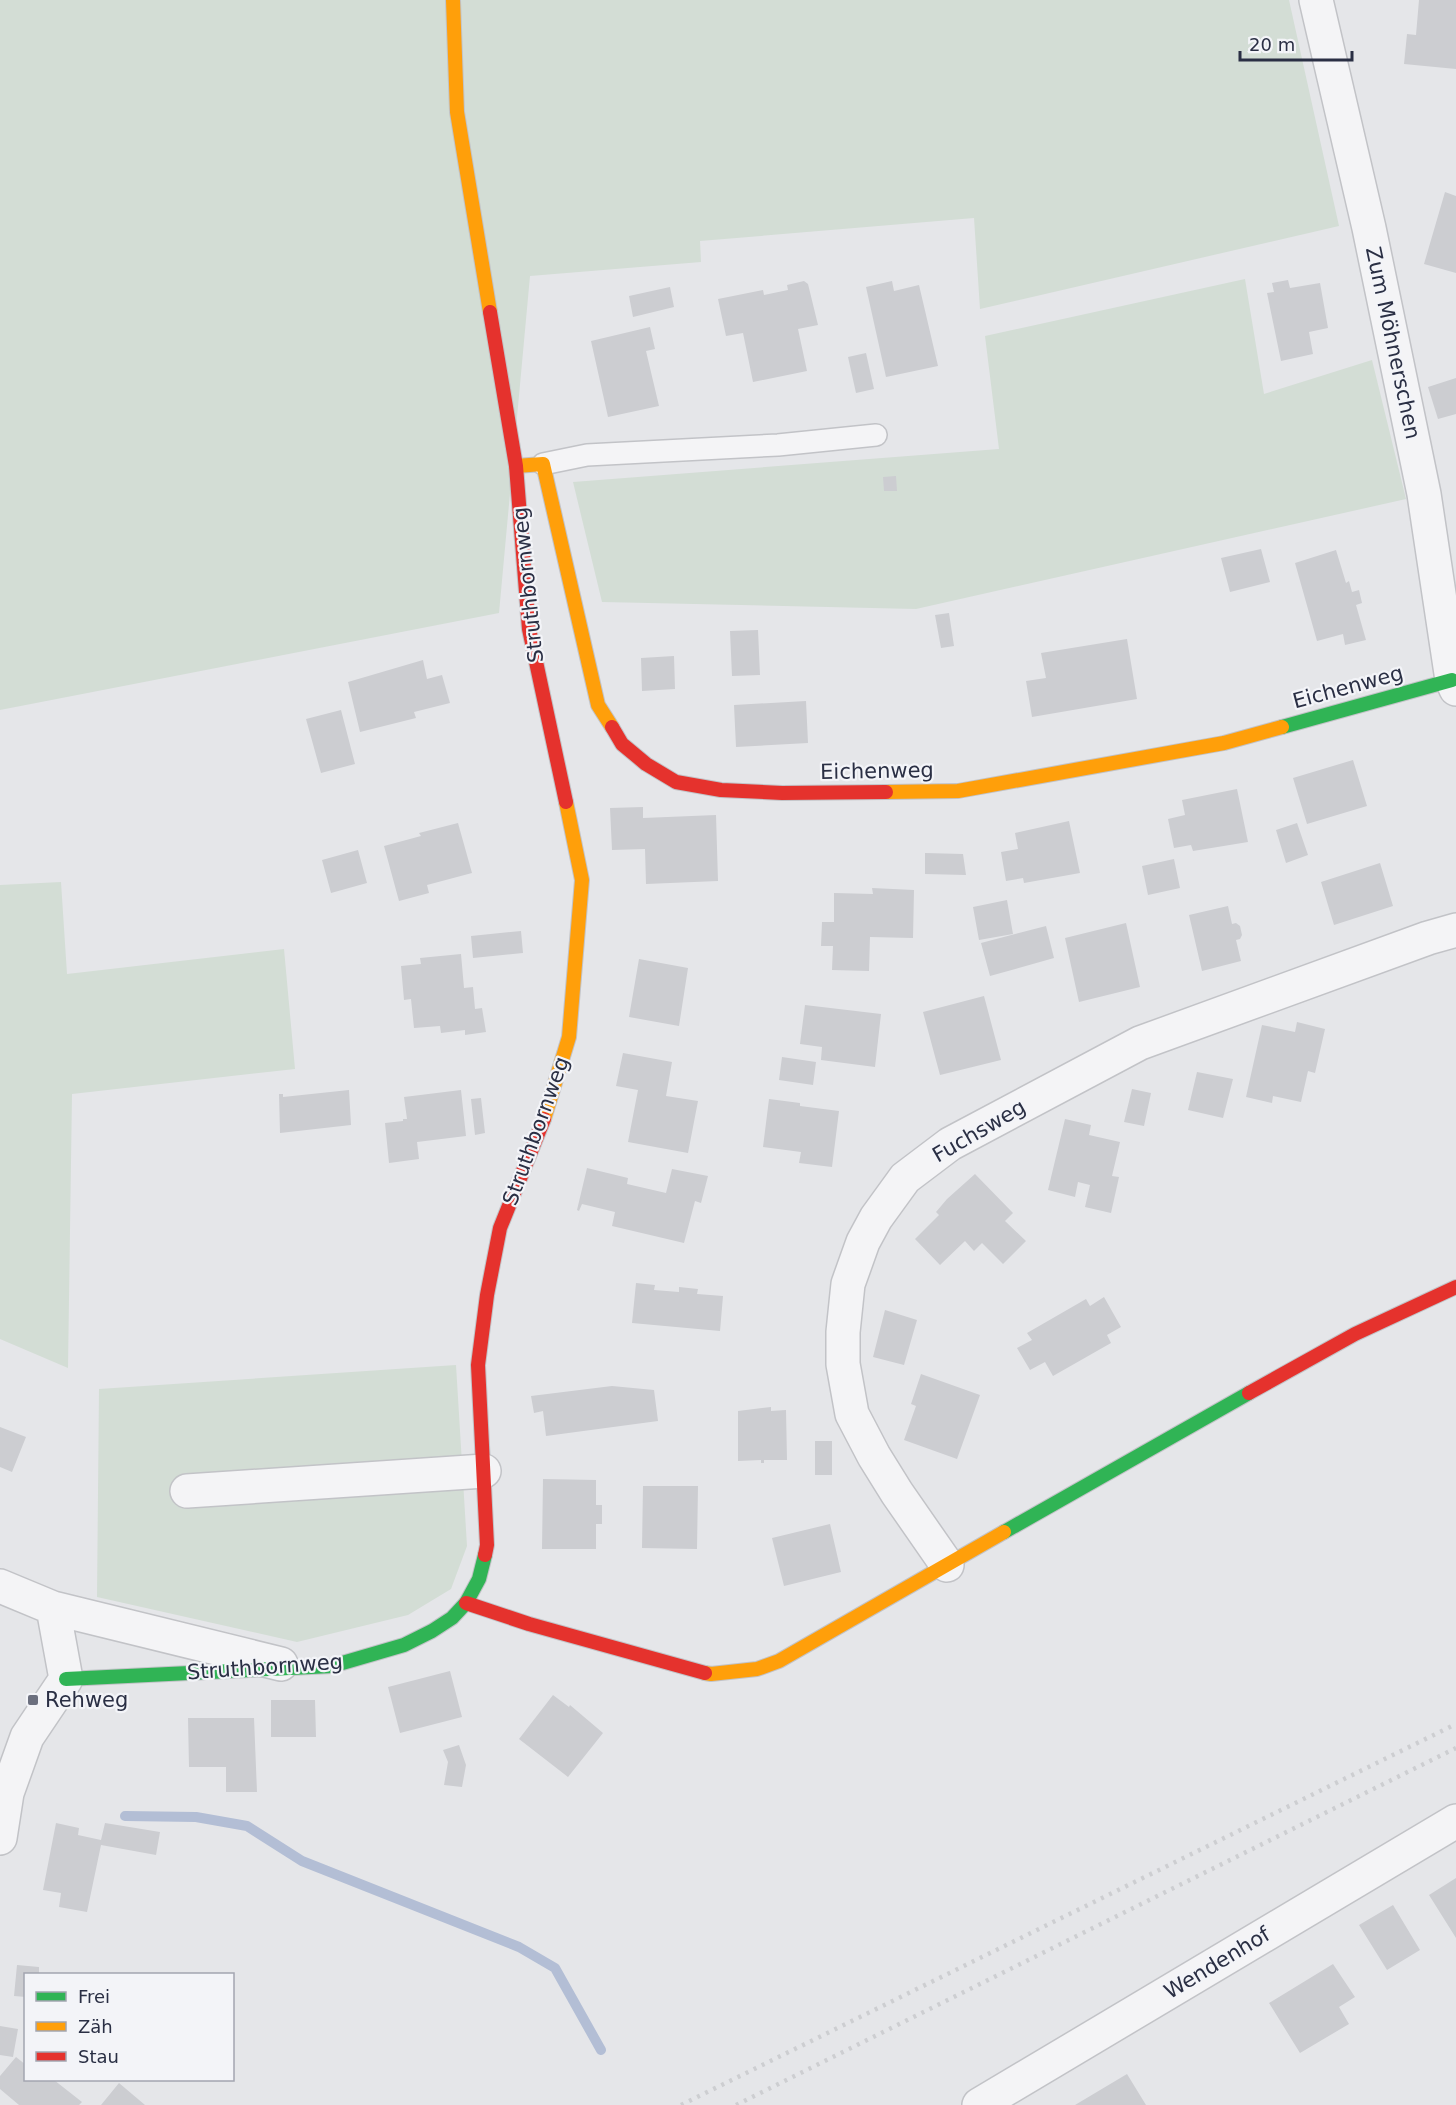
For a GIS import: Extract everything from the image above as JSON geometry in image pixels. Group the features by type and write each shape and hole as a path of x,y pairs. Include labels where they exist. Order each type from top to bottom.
{"street":[{"name":"Struthbornweg","path":"66,1679 333,1666 404,1645 452,1618 466,1603 479,1579 487,1545 478,1365 487,1295 500,1228 540,1133 569,1037 582,880 529,629 516,466 457,112 453,0"},
{"name":"Zum Möhnerschen","path":"1316,0 1374,251 1448,601 1454,685"},
{"path":"516,466 543,464"},
{"name":"Eichenweg","path":"543,464 598,705 621,744 646,764 676,782 721,790 782,793 958,791 1224,743 1454,685"},
{"name":"Fuchsweg","path":"947,1565 897,1493 863,1435 852,1413 843,1364 843,1332 848,1284 863,1242 876,1218 905,1178 950,1144 1140,1042 1428,938 1456,930"},
{"path":"466,1603 529,1624 676,1666 711,1674 757,1670 780,1661 1304,1361 1355,1334 1456,1287"},
{"path":"187,1491 484,1471"},
{"path":"0,1586 52,1608 294,1668"},
{"path":"0,1838 7,1793 27,1737 66,1679 52,1608"},
{"name":"Wendenhof","path":"980,2105 1456,1821"}],"lane":[{"path":"543,464 587,455 778,445 876,435"}],"shaded area":[{"path":"0,0 1289,0 1339,226 980,309 974,218 700,241 701,262 530,276 499,613 0,710"},
{"path":"1245,279 1264,394 1372,360 1406,499 916,609 602,602 573,482 999,449 985,336"},
{"path":"61,882 67,974 284,949 295,1069 72,1094 68,1368 0,1339 0,885"},
{"path":"456,1365 467,1546 451,1589 408,1615 297,1642 97,1597 99,1389"}],"building":[{"path":"1419,0 1456,0 1456,69 1404,64 1407,34 1416,35"},
{"path":"1445,192 1456,196 1456,273 1424,264"},
{"path":"1288,280 1290,288 1320,283 1328,328 1309,332 1313,354 1281,361 1267,293 1274,292 1272,283"},
{"path":"804,281 808,284 818,325 798,329 807,371 753,382 743,333 726,336 718,299 763,290 764,295 788,290 787,285"},
{"path":"892,281 894,291 919,285 938,366 886,377 866,287"},
{"path":"670,287 674,307 633,317 629,296"},
{"path":"650,327 655,349 646,351 659,406 608,417 591,341"},
{"path":"866,353 874,389 856,393 848,357"},
{"path":"1456,378 1456,414 1438,419 1428,387"},
{"path":"896,476 897,491 884,491 883,477"},
{"path":"1261,549 1270,582 1230,592 1221,558"},
{"path":"1336,550 1346,583 1349,581 1352,592 1359,590 1362,603 1356,605 1366,640 1345,645 1343,634 1317,641 1295,563"},
{"path":"949,613 954,646 941,648 935,615"},
{"path":"758,630 760,675 732,676 730,631"},
{"path":"1127,639 1137,699 1032,717 1026,681 1046,678 1041,653"},
{"path":"674,656 675,689 642,691 641,658"},
{"path":"423,660 427,679 442,675 450,703 414,712 416,718 360,732 348,682"},
{"path":"806,701 808,743 736,747 734,705"},
{"path":"341,710 355,764 321,773 306,719"},
{"path":"1353,760 1367,806 1307,824 1293,778"},
{"path":"1237,789 1248,842 1193,851 1191,845 1174,848 1168,819 1185,815 1182,800"},
{"path":"643,807 643,818 716,815 718,881 646,884 645,849 612,850 610,808"},
{"path":"1069,821 1080,873 1024,883 1023,878 1006,881 1001,852 1018,849 1015,833"},
{"path":"458,823 472,873 427,885 429,893 399,901 384,846 421,836 419,833"},
{"path":"1297,823 1308,855 1286,863 1276,830"},
{"path":"358,850 367,883 331,893 322,860"},
{"path":"925,853 963,854 966,875 925,874"},
{"path":"1174,859 1180,888 1148,895 1142,866"},
{"path":"1380,863 1393,906 1334,925 1321,882"},
{"path":"872,888 914,890 913,938 870,937 869,971 832,970 833,946 821,946 822,922 834,922 834,893 873,894"},
{"path":"1007,900 1013,934 979,940 973,907"},
{"path":"1228,906 1232,924 1236,923 1240,926 1242,935 1236,940 1241,961 1202,971 1189,915"},
{"path":"1126,923 1140,987 1079,1002 1065,938"},
{"path":"1046,926 1054,958 990,976 981,943"},
{"path":"521,931 523,953 473,958 471,936"},
{"path":"461,954 464,988 473,987 475,1009 482,1008 486,1032 465,1035 465,1030 441,1033 440,1026 414,1028 411,999 404,1000 401,966 421,964 420,958"},
{"path":"639,959 688,968 679,1026 629,1017"},
{"path":"984,996 1001,1060 940,1075 923,1012"},
{"path":"805,1005 881,1014 875,1067 821,1060 822,1047 800,1044"},
{"path":"1297,1022 1325,1029 1315,1073 1308,1071 1301,1102 1273,1096 1272,1103 1246,1097 1262,1025 1295,1032"},
{"path":"623,1053 672,1062 666,1096 698,1101 688,1153 628,1142 638,1090 616,1086"},
{"path":"782,1057 816,1062 813,1085 779,1080"},
{"path":"1197,1072 1233,1079 1223,1118 1188,1110"},
{"path":"1132,1089 1151,1093 1144,1126 1124,1122"},
{"path":"349,1090 351,1125 280,1133 279,1094 283,1094 283,1097"},
{"path":"461,1090 466,1136 417,1142 419,1159 389,1163 385,1123 407,1119 404,1097"},
{"path":"481,1098 485,1133 475,1135 471,1099"},
{"path":"769,1099 839,1111 832,1167 799,1163 801,1152 763,1147"},
{"path":"1065,1119 1091,1125 1089,1135 1120,1142 1112,1176 1119,1177 1111,1213 1085,1207 1090,1185 1078,1182 1075,1197 1048,1190"},
{"path":"587,1168 628,1178 627,1184 666,1193 672,1169 708,1176 701,1203 695,1201 684,1243 612,1226 615,1212 582,1204 579,1211 577,1210"},
{"path":"975,1174 1013,1213 1005,1221 1026,1241 1003,1264 982,1243 974,1251 965,1241 940,1265 915,1239 939,1215 936,1212 947,1199"},
{"path":"636,1283 655,1285 654,1290 679,1292 679,1287 698,1289 697,1294 723,1296 720,1331 632,1323"},
{"path":"1104,1297 1121,1327 1107,1335 1111,1343 1053,1376 1045,1362 1030,1370 1017,1348 1032,1340 1027,1333 1086,1299 1090,1306"},
{"path":"885,1310 917,1320 904,1365 873,1357"},
{"path":"921,1374 980,1395 957,1459 904,1440 916,1406 911,1404"},
{"path":"612,1386 654,1390 658,1421 546,1436 543,1411 534,1413 531,1396"},
{"path":"771,1407 771,1411 786,1410 787,1460 764,1460 764,1463 761,1463 761,1460 738,1461 738,1411"},
{"path":"0,1427 26,1437 12,1472 0,1467"},
{"path":"815,1441 832,1441 832,1475 815,1475"},
{"path":"543,1479 596,1480 596,1505 602,1505 602,1524 596,1524 596,1549 542,1549"},
{"path":"643,1486 698,1486 697,1549 642,1548"},
{"path":"830,1524 841,1572 784,1586 772,1538"},
{"path":"450,1671 462,1717 400,1733 388,1687"},
{"path":"553,1695 569,1707 570,1705 603,1733 568,1777 519,1739"},
{"path":"271,1700 315,1700 316,1737 271,1737"},
{"path":"188,1718 254,1718 257,1792 226,1792 226,1767 189,1767"},
{"path":"459,1745 466,1765 462,1787 444,1785 448,1762 443,1750"},
{"path":"56,1823 79,1828 78,1835 101,1840 105,1823 160,1832 156,1855 101,1845 87,1912 59,1907 61,1893 43,1890"},
{"path":"1456,1878 1456,1938 1429,1895"},
{"path":"1393,1905 1420,1950 1387,1970 1359,1925"},
{"path":"1333,1964 1355,1997 1339,2007 1349,2024 1300,2053 1269,2003"},
{"path":"17,1965 39,1967 39,1973 24,1973 24,1997 14,1996"},
{"path":"0,2026 18,2029 13,2057 0,2055"},
{"path":"16,2057 24,2063 24,2081 55,2081 82,2102 79,2105 19,2105 0,2089 0,2076"},
{"path":"1127,2074 1146,2105 1075,2105"},
{"path":"119,2083 145,2105 101,2105"}],"waterway":[{"path":"125,1816 196,1817 247,1826 302,1861 519,1947 555,1968 601,2050"}],"railway":[{"path":"681,2105 1456,1724"},
{"path":"736,2105 1456,1748"}],"traffic: fast":[{"path":"1282,727 1452,680"},
{"path":"1004,1532 1249,1393"},
{"path":"66,1679 332,1666 404,1645 452,1618 466,1603 479,1579 485,1555"}],"traffic: slow":[{"path":"453,0 457,112 490,312"},
{"path":"516,466 543,464 598,705 612,727"},
{"path":"886,792 958,791 1224,743 1282,727"},
{"path":"544,1119 569,1037 582,880 566,802"},
{"path":"705,1673 757,1669 779,1661 1004,1532"}],"traffic: jam":[{"path":"490,312 516,466 529,629 566,802"},
{"path":"612,727 622,744 646,764 676,782 721,790 782,793 886,792"},
{"path":"485,1555 487,1545 478,1365 487,1295 500,1228 544,1119"},
{"path":"1249,1393 1355,1334 1456,1287"},
{"path":"466,1603 529,1624 705,1673"}],"place":[{"name":"Rehweg","path":"33,1700"}]}
